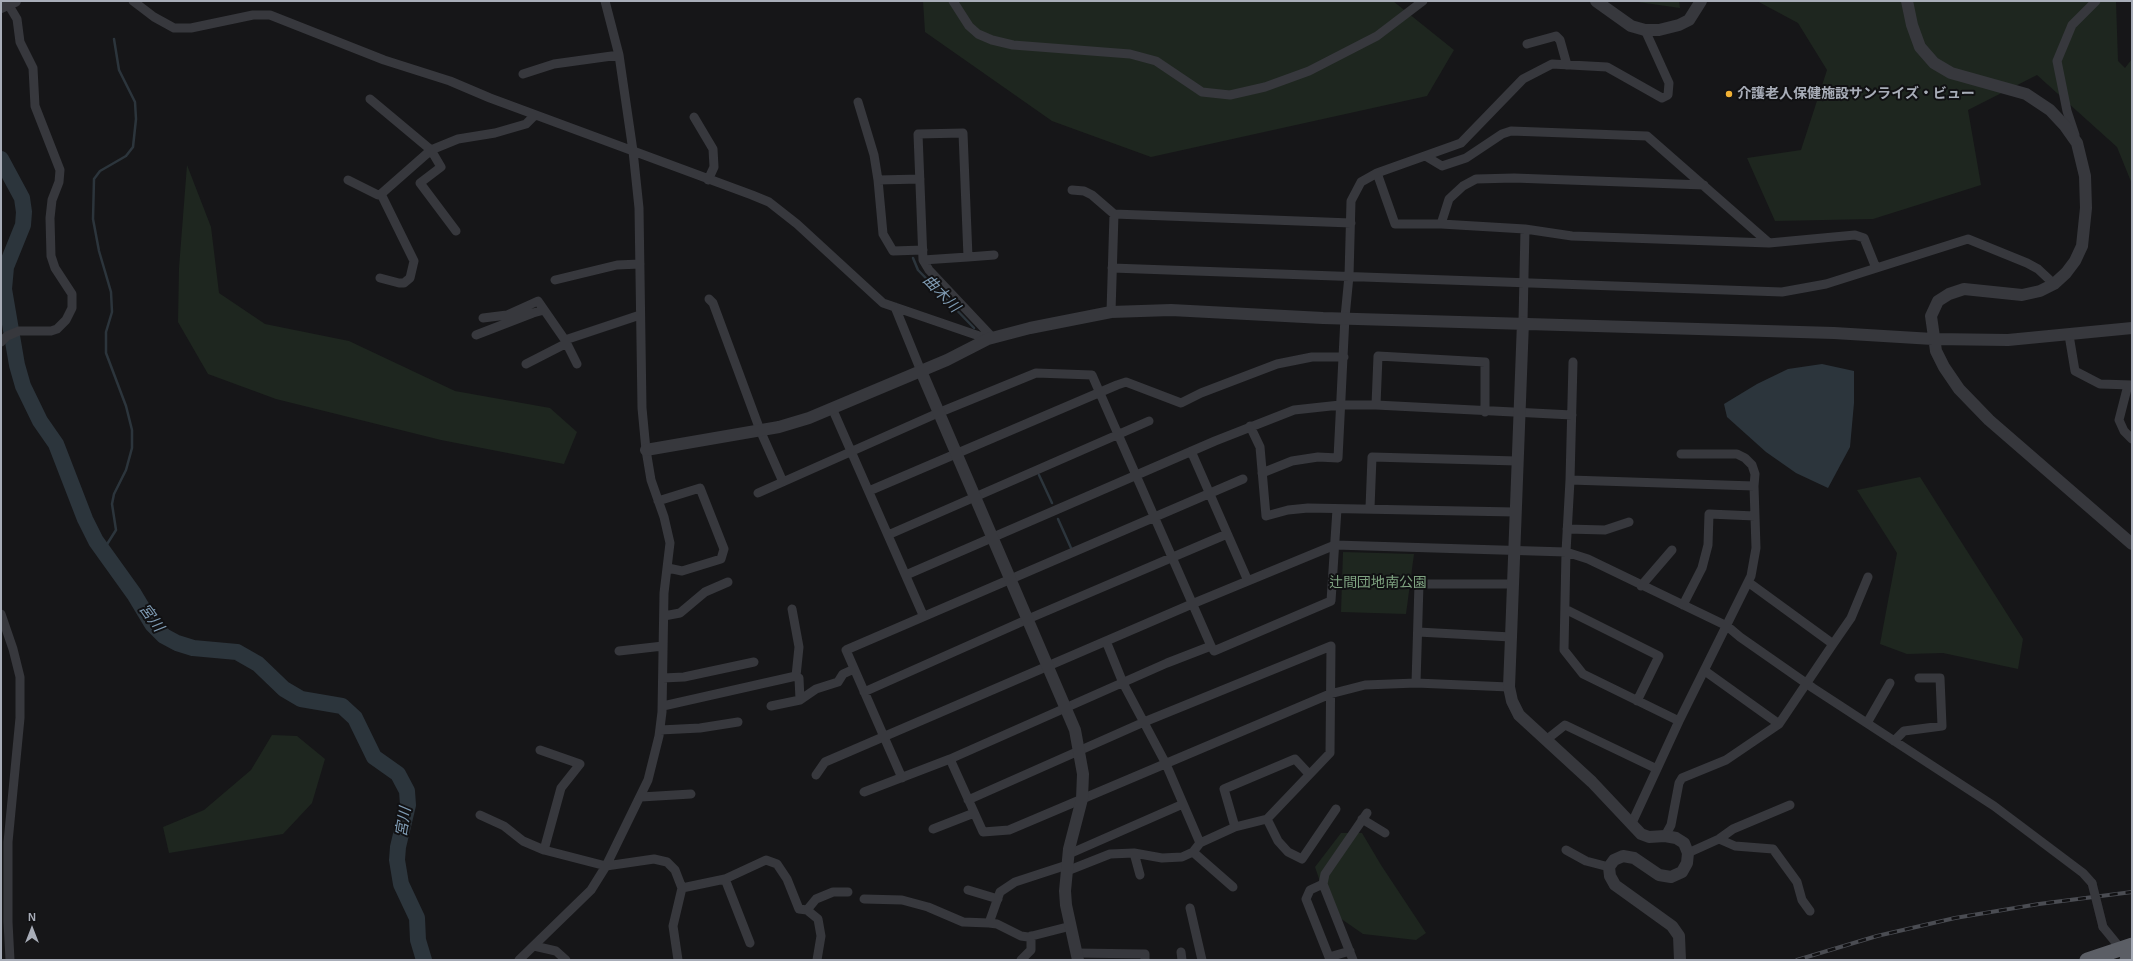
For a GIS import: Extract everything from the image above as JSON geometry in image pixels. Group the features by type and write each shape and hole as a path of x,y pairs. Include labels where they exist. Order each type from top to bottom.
{"highway":[{"path":"2087,960 2128,955"}],"street":[{"path":"133,1 154,17 174,28 191,28 253,15 270,15 384,60 450,81 535,115 769,202 797,224 883,303 991,339"},
{"path":"519,960 591,890 606,866 641,797 652,767 660,730 663,706 664,593 670,543 651,480 646,450 642,408 639,214 633,151 619,55 605,1"},
{"path":"953,1 959,13 969,26 978,34 992,40 1012,45 1130,54 1156,61 1202,92 1230,95 1265,87 1309,71 1377,36 1423,1"},
{"path":"1596,1 1631,26 1645,30 1659,30 1679,25 1689,20 1701,1"},
{"path":"1907,1 1912,25 1920,47 1934,63 1950,73 2026,94 2050,110 2065,126 2077,143"},
{"path":"2096,1 2072,25 2057,61 2067,111 2085,176 2086,208 2082,246 2075,261 2066,273 2054,284 2040,291 2022,295 1964,289 1949,294 1938,302 1931,316 1933,339 1936,351 1944,367 1959,389 1989,420 2132,544"},
{"path":"1,342 7,336 19,331 51,331 57,329 66,320 72,308 72,294 54,268 50,256 50,218 52,200 60,182 60,170 35,106 33,68 20,42 17,19 8,4"},
{"path":"1262,473 1292,461 1318,457 1338,458 1344,358 1344,317 1349,276 1351,201 1361,182 1377,173 1461,143 1523,79 1552,64 1607,67 1662,98 1668,95 1669,83 1645,30"},
{"path":"1527,44 1556,36 1560,40 1567,65"},
{"path":"523,74 554,64 619,55"},
{"path":"370,98 431,150 441,167 420,183 456,231"},
{"path":"858,102 874,154 883,234 893,251 923,255 968,257 994,255"},
{"path":"348,180 378,195 381,194 431,150 458,139 495,133 526,124 535,115"},
{"path":"694,117 713,149 714,167 708,180"},
{"path":"1427,156 1442,166 1466,158 1502,134 1511,132 1647,136 1769,243"},
{"path":"968,257 963,133 918,134 923,255 929,270 991,339"},
{"path":"1377,173 1395,224 1441,224 1525,229 1572,236 1769,243 1861,236 1876,268"},
{"path":"1441,224 1449,199 1462,186 1476,179 1514,178 1704,185"},
{"path":"878,180 920,179"},
{"path":"1072,190 1084,191 1092,195 1114,214 1351,223"},
{"path":"380,278 404,283 410,278 414,261 381,194"},
{"path":"1111,312 1114,214"},
{"path":"1525,229 1523,322 1509,687 1512,702 1519,715 1592,782 1641,834 1649,837 1665,836 1676,838 1684,843 1688,853 1687,863 1682,872 1671,877 1659,875 1634,858 1623,856 1614,860 1609,867 1610,876 1615,885 1672,926 1679,936 1680,960"},
{"path":"1112,268 1782,292 1826,284 1968,239 2027,263 2038,269 2054,284"},
{"path":"555,280 617,265 640,264"},
{"path":"709,299 713,303 760,430 783,482"},
{"path":"483,318 507,315 538,301 566,342 577,364"},
{"path":"894,307 955,453 1067,708 1075,730 1080,750 1083,774 1082,799 1067,863 1066,905 1077,957 1145,954 1145,960"},
{"path":"476,335 544,310"},
{"path":"646,450 760,430 809,418 991,339 1030,328 1111,312 1171,310 1834,333 1933,339 2008,340 2132,328"},
{"path":"526,364 566,342 640,315"},
{"path":"2069,335 2075,371 2100,384 2130,385 2119,420 2124,431 2132,439"},
{"path":"1376,405 1378,356 1485,362 1485,412"},
{"path":"869,491 1100,391 1126,382 1181,403 1201,393 1278,364 1312,357 1344,358"},
{"path":"1573,362 1564,650 1583,674 1679,721"},
{"path":"758,493 938,413 1036,373 1092,375 1173,557 1192,604 1214,650 1332,601 1336,509"},
{"path":"906,575 1191,451 1250,426 1294,410 1340,405 1376,405 1485,412 1572,415"},
{"path":"832,408 923,615"},
{"path":"888,535 974,496 1149,421"},
{"path":"1250,426 1260,447 1266,516 1295,509 1370,508 1515,512"},
{"path":"1191,451 1248,581"},
{"path":"1631,825 1679,721 1728,626 1751,576 1756,548 1755,474 1752,465 1746,458 1738,454 1681,454"},
{"path":"1370,508 1372,457 1517,461"},
{"path":"902,778 846,650 923,615 1243,478"},
{"path":"1570,480 1754,486"},
{"path":"658,501 700,488 724,549 720,559 682,571 668,568"},
{"path":"1683,605 1702,568 1708,545 1710,514 1755,516"},
{"path":"1567,529 1605,530 1629,522"},
{"path":"864,692 1028,619 1227,534"},
{"path":"816,775 825,762 884,738 1192,604 1335,545 1514,549 1566,552 1588,559 1641,586 1728,626 1740,637 1808,684 1994,806 2083,874 2092,883 2103,927 2128,955"},
{"path":"1641,586 1672,550"},
{"path":"1665,836 1671,825 1679,783 1682,778 1726,760 1779,724 1808,684 1851,618 1868,577"},
{"path":"664,616 680,612 705,592 728,582"},
{"path":"1748,582 1833,644"},
{"path":"1416,683 1419,584 1513,584"},
{"path":"792,609 798,647 796,676 799,678 800,700"},
{"path":"1565,609 1659,656 1637,701"},
{"path":"1,614 13,649 20,684 20,718 8,842 8,922 10,960"},
{"path":"1418,632 1511,637"},
{"path":"1106,641 1123,683 1166,764 1200,843"},
{"path":"619,651 663,646"},
{"path":"864,792 950,760 1123,683 1211,646"},
{"path":"968,800 1144,722 1331,646 1330,753 1267,819 1235,827 1200,843 1193,852 1182,857 1162,858 1134,853 1110,854 1067,863"},
{"path":"663,678 684,677 754,662"},
{"path":"771,706 800,700 816,689 838,682 843,674 854,669"},
{"path":"1704,671 1779,724"},
{"path":"663,706 796,676"},
{"path":"1894,741 1904,731 1942,726 1940,678 1919,678"},
{"path":"950,760 983,832 1009,830 1330,694 1365,685 1416,683 1509,687"},
{"path":"1867,723 1890,683"},
{"path":"660,730 700,728 738,722"},
{"path":"1546,740 1565,725 1657,768"},
{"path":"540,750 580,764 561,788 544,850"},
{"path":"1235,827 1224,789 1295,759 1309,774"},
{"path":"641,797 691,794"},
{"path":"988,923 1000,892 1015,882 1067,863 1183,804"},
{"path":"1688,853 1718,839 1734,829 1790,805"},
{"path":"1267,819 1278,841 1288,852 1302,859 1336,809"},
{"path":"933,829 974,813"},
{"path":"480,815 504,826 523,841 544,850 606,866 654,859 667,862 675,870 682,888 673,926 678,960"},
{"path":"1353,960 1323,884 1325,874 1364,816 1385,833"},
{"path":"1718,839 1735,846 1773,849 1797,882 1802,900 1810,911"},
{"path":"1566,850 1586,861 1609,867"},
{"path":"1193,852 1233,887"},
{"path":"1134,853 1140,875"},
{"path":"682,888 725,879 766,860 777,864 787,879 799,909 808,910 818,919 820,936 817,960"},
{"path":"725,879 750,943"},
{"path":"1323,884 1310,890 1306,899 1329,957 1350,951"},
{"path":"968,890 998,899"},
{"path":"808,910 816,899 833,892 848,892"},
{"path":"864,899 902,900 928,907 963,922 997,924 1022,936 1031,936 1070,926"},
{"path":"1190,908 1202,960"},
{"path":"1021,960 1031,950 1031,936"},
{"path":"534,946 556,951 566,960"}],"green space":[{"path":"923,1 1393,1 1454,50 1427,96 1151,157 1052,121 925,32"},
{"path":"1631,1 1679,1 1680,8"},
{"path":"1757,1 2116,1 2118,61 2125,68 2132,59 2132,184 2117,147 2037,75 1968,110 1981,185 1873,219 1775,221 1747,158 1801,150 1827,70 1798,23"},
{"path":"187,165 211,227 219,293 265,324 349,341 455,391 550,408 577,432 564,464 441,440 276,399 208,374 178,322 179,268"},
{"path":"1920,477 2023,639 2018,669 1943,653 1907,654 1880,644 1897,553 1857,490"},
{"name":"辻間団地南公園","path":"1343,552 1414,554 1406,614 1341,612"},
{"path":"272,735 297,736 325,759 312,803 283,834 169,853 163,827 204,810 251,770"},
{"path":"1341,833 1362,833 1381,865 1426,933 1416,940 1363,934 1330,911 1315,867"}],"shaded area":[{"path":"1822,364 1854,371 1854,403 1850,447 1828,488 1796,473 1766,452 1727,417 1724,404 1757,384 1788,369"}],"waterway":[{"path":"104,549 116,530 112,504 114,494 126,470 132,448 132,430 126,406 106,353 106,332 112,312 111,292 99,251 93,219 94,179 100,171 126,156 133,147 136,119 135,102 119,70 114,39"},
{"name":"宮川","path":"1,159 22,198 24,212 23,225 6,267 4,289 17,365 23,386 40,421 56,444 85,519 96,541 134,594 152,624 164,636 177,643 193,648 237,652 258,664 284,689 301,699 342,706 355,718 374,757 398,774 407,791 408,805 398,847 397,860 401,884 417,918 418,940 424,960"},
{"name":"曲木川","path":"913,258 918,270 974,328"},
{"name":"曲木川","path":"1039,475 1052,503"},
{"name":"曲木川","path":"1058,519 1071,548"}],"railway":[{"path":"1797,960 1877,936 1955,918 2039,904 2132,892"}],"place":[{"name":"介護老人保健施設サンライズ・ビュー","path":"1729,94"}]}
